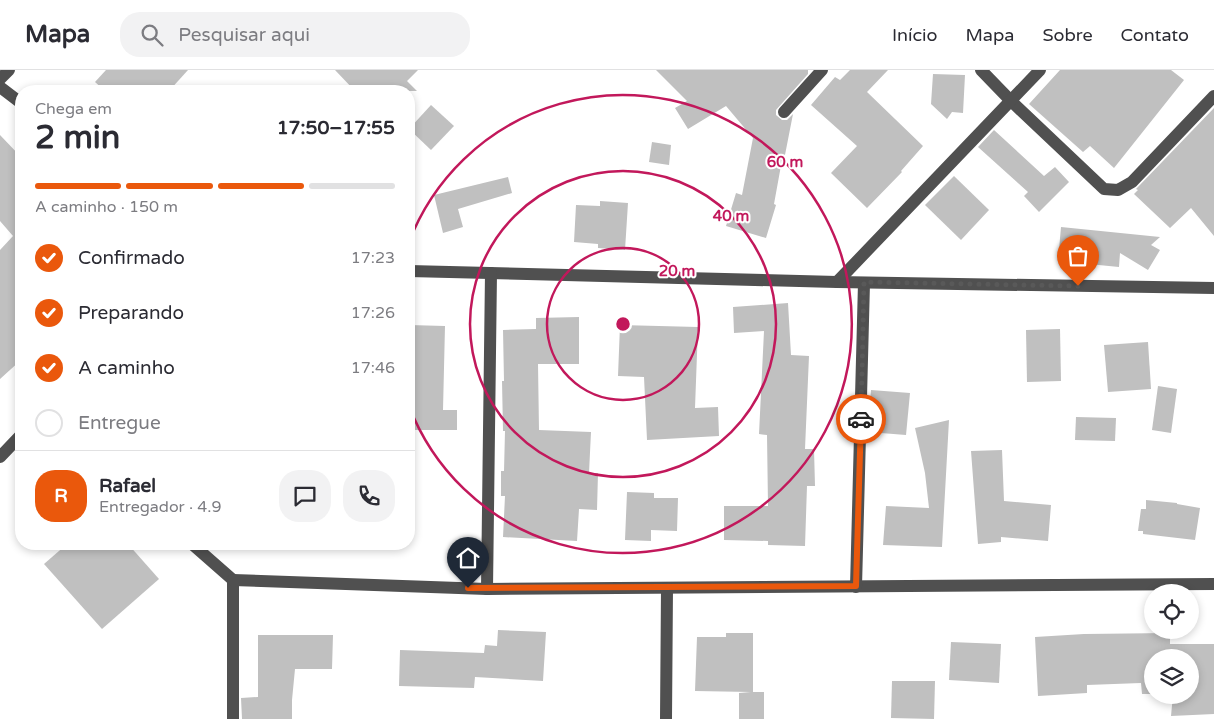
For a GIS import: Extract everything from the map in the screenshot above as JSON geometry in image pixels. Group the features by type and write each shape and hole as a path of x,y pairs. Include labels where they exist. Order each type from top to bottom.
{"street":[{"path":"0,79 9,70"},
{"path":"784,112 822,70"},
{"path":"982,70 1011,101 1104,189 1118,190 1132,182 1214,96"},
{"path":"837,282 1040,70"},
{"path":"0,87 15,98"},
{"path":"415,271 837,282 1214,288"},
{"path":"487,589 491,273"},
{"path":"856,586 864,282"},
{"path":"0,456 15,442"},
{"path":"199,550 233,580 487,589 1214,584"},
{"path":"233,580 233,719"},
{"path":"666,719 667,588"}],"building":[{"path":"106,70 188,70 174,85 98,85 95,82"},
{"path":"335,70 418,70 407,81 411,85 349,85"},
{"path":"656,70 808,70 808,74 776,110 776,115 782,120 787,120 793,114 784,160 782,160 774,204 776,205 766,238 726,226 736,193 742,195 753,138 726,106 688,129 675,108 687,101"},
{"path":"850,70 888,70 867,92 923,146 902,172 867,208 831,173 857,146 811,105 835,77 840,80"},
{"path":"1060,70 1171,70 1184,80 1114,168 1090,146 1083,152 1029,104"},
{"path":"933,74 965,75 963,113 952,112 947,119 931,104"},
{"path":"431,105 454,126 431,150 415,135 415,122"},
{"path":"1214,108 1214,236 1191,208 1170,228 1134,194 1138,190 1136,189"},
{"path":"994,130 1044,176 1055,167 1069,182 1039,212 1024,196 1028,192 978,147"},
{"path":"0,135 15,151 15,365 0,379 0,250 13,236 0,221"},
{"path":"652,142 671,145 669,165 649,162"},
{"path":"954,176 989,210 961,240 925,205"},
{"path":"508,177 512,193 458,209 463,227 443,233 434,195"},
{"path":"600,201 628,203 625,250 598,248 598,244 574,242 576,205 600,206"},
{"path":"1061,227 1160,237 1151,245 1160,250 1148,270 1120,253 1119,267 1058,261"},
{"path":"788,303 791,355 809,356 805,449 814,449 815,486 807,486 805,546 768,545 768,541 724,540 724,506 768,506 767,435 759,434 764,331 734,333 733,307"},
{"path":"579,317 579,364 538,364 539,430 591,432 589,473 598,473 597,510 579,509 577,541 503,537 505,496 501,496 501,471 504,471 505,431 503,431 502,381 504,381 503,330 536,329 536,318"},
{"path":"415,325 445,326 443,410 457,410 457,430 415,430"},
{"path":"620,325 698,327 695,408 718,407 719,436 647,440 644,377 618,376"},
{"path":"1060,329 1061,381 1027,382 1026,330"},
{"path":"1148,342 1151,389 1108,392 1104,345"},
{"path":"1158,386 1177,389 1171,433 1152,430"},
{"path":"871,390 910,393 906,435 868,432"},
{"path":"1076,417 1116,418 1115,441 1075,440"},
{"path":"949,420 942,547 883,545 886,506 929,508 925,473 915,428"},
{"path":"1002,450 1004,501 1051,505 1048,541 1001,537 1001,542 978,544 971,451"},
{"path":"627,492 654,493 654,498 678,498 677,531 651,530 651,541 625,540"},
{"path":"1146,500 1177,503 1200,508 1195,540 1143,534 1143,531 1138,531 1141,509 1146,509"},
{"path":"60,550 133,550 159,579 102,629 44,564"},
{"path":"498,630 546,632 543,681 475,677 474,688 399,686 400,650 484,653 485,645 497,646"},
{"path":"726,633 753,633 753,692 764,692 764,719 739,719 739,693 751,692 695,691 697,637 726,637"},
{"path":"1144,633 1144,639 1170,639 1170,644 1214,644 1214,714 1171,716 1172,704 1199,704 1199,649 1144,649 1144,694 1142,694 1141,683 1087,685 1087,693 1038,696 1035,637"},
{"path":"258,635 333,635 332,669 295,669 292,719 242,719 241,698 258,697"},
{"path":"951,642 1001,644 999,683 949,680"},
{"path":"892,681 935,681 934,719 891,718"}],"way so far":[{"path":"861,419 864,282 1078,286"}],"route":[{"path":"468,588 856,586 861,419"}]}
